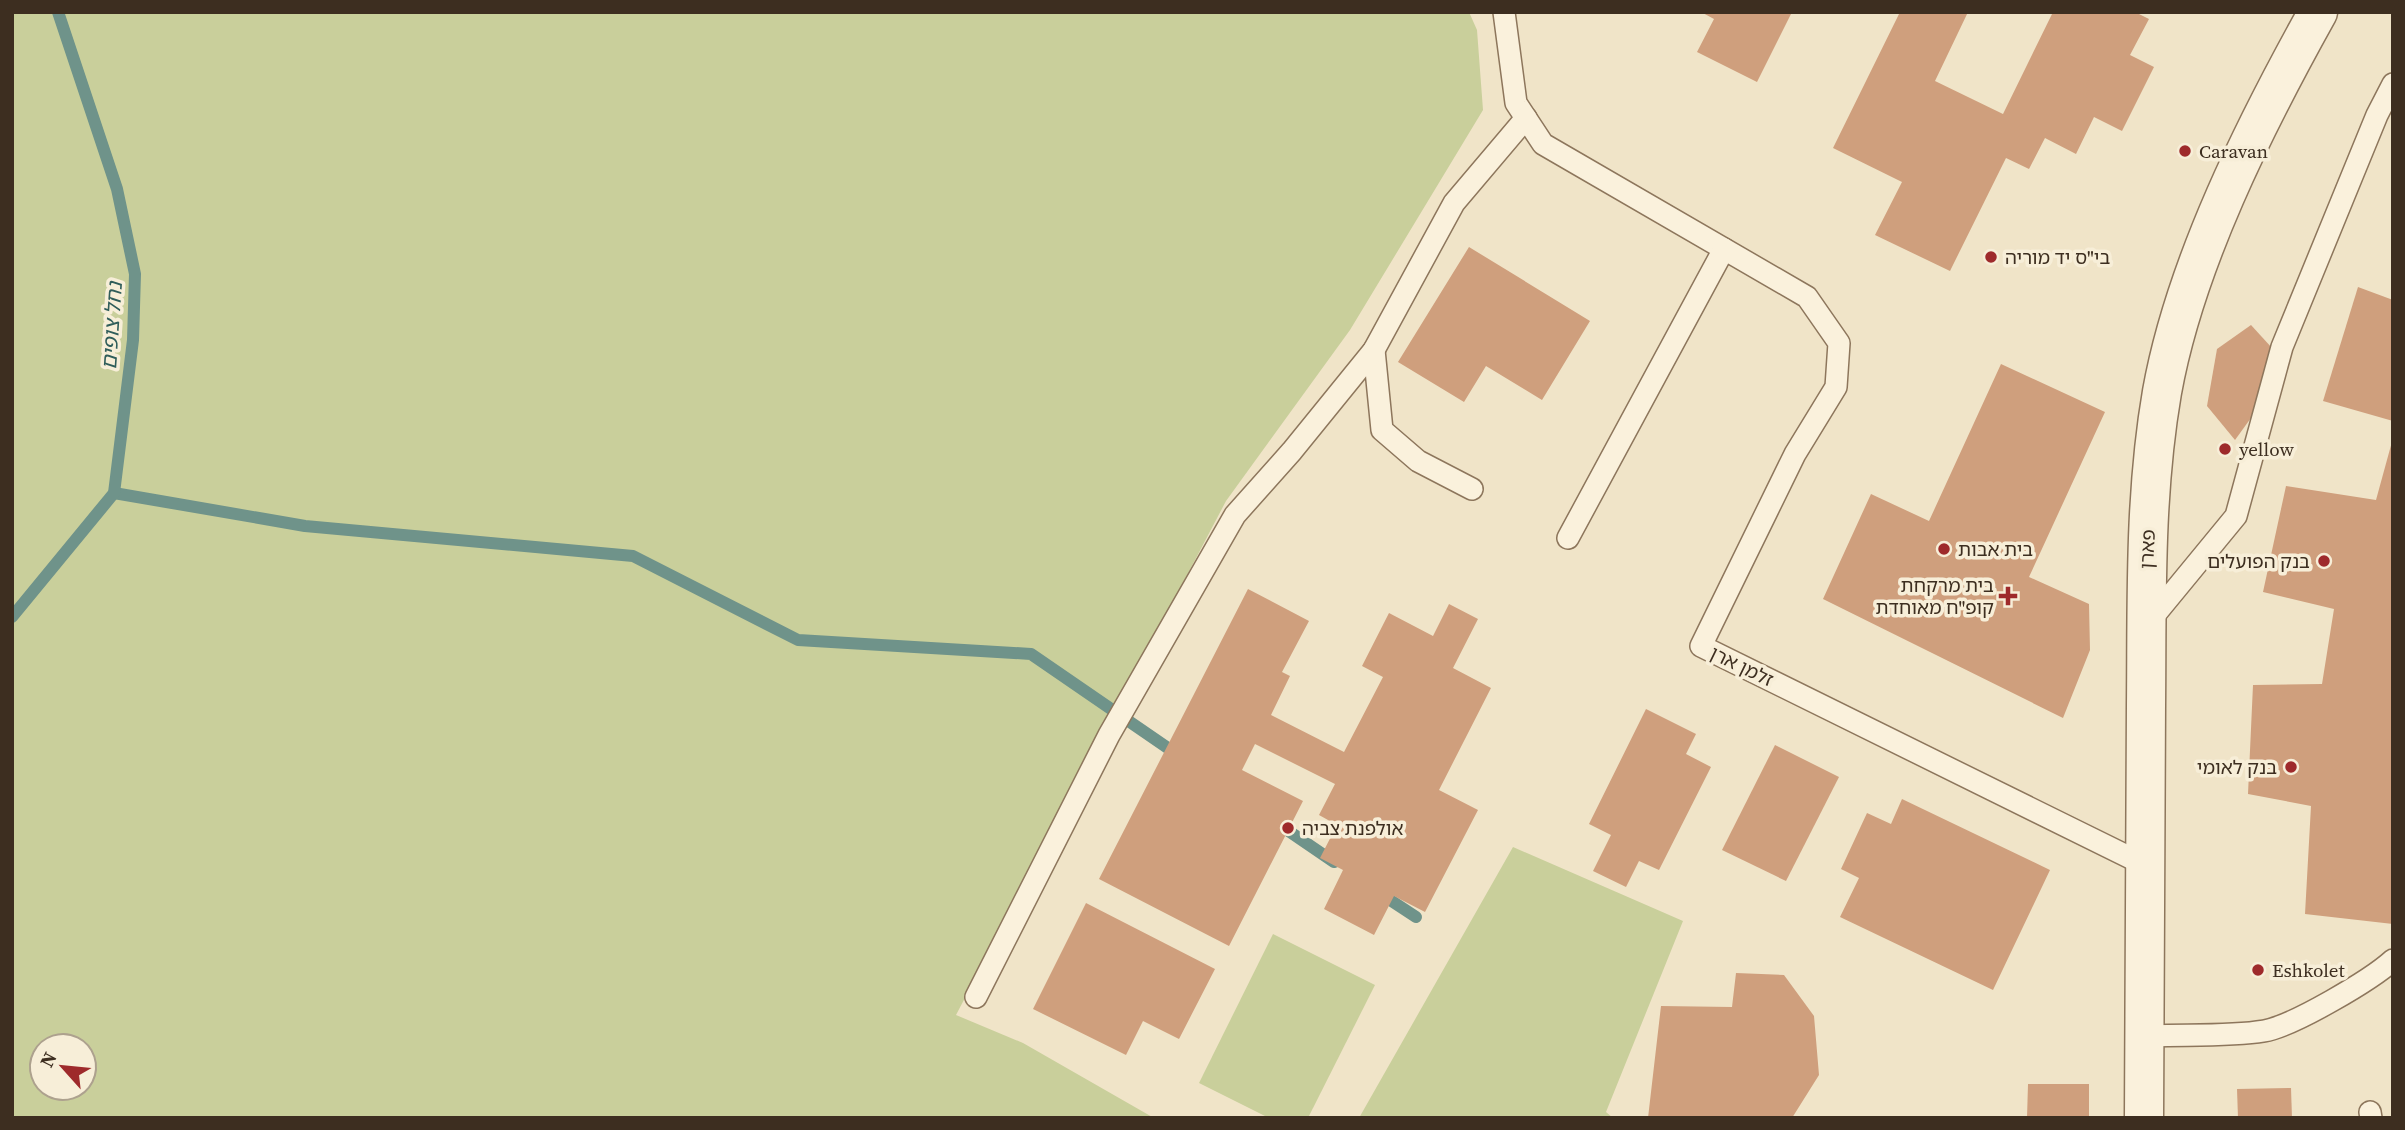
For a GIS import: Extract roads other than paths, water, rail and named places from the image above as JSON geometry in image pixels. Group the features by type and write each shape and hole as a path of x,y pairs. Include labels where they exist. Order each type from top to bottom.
{"street":[{"name":"פארן","path":"2144,1118 2146,558 2154,458 2163,390 2183,312 2244,154 2318,12"}],"lane":[{"name":"זלמן ארן","path":"1504,12 1516,103 1543,144 1807,297 1839,343 1836,387 1796,454 1701,646 2145,865"},
{"path":"2147,624 2236,516 2281,347 2393,84"},
{"path":"976,997 1109,735 1235,515 1293,451 1374,350 1454,203 1526,118"},
{"path":"1568,538 1724,249"},
{"path":"1374,350 1382,430 1418,461 1472,489"},
{"path":"2145,1035 2266,1031 2370,977 2393,960"}],"waterway":[{"name":"נחל צופים","path":"12,617 114,493 133,340 135,274 117,189 58,12"},
{"path":"114,493 305,526 633,556 798,640 1031,654 1178,755"},
{"path":"1274,821 1334,862"},
{"path":"1378,892 1416,917"}],"place":[{"name":"Caravan","path":"2185,151"},
{"name":"בי\"ס יד מוריה","path":"1991,257"},
{"name":"yellow","path":"2225,449"},
{"name":"בית אבות","path":"1944,549"},
{"name":"בנק הפועלים","path":"2324,561"},
{"name":"בית מרקחת קופ\"ח מאוחדת","path":"2008,596"},
{"name":"בנק לאומי","path":"2291,767"},
{"name":"אולפנת צביה","path":"1288,828"},
{"name":"Eshkolet","path":"2258,970"}]}
